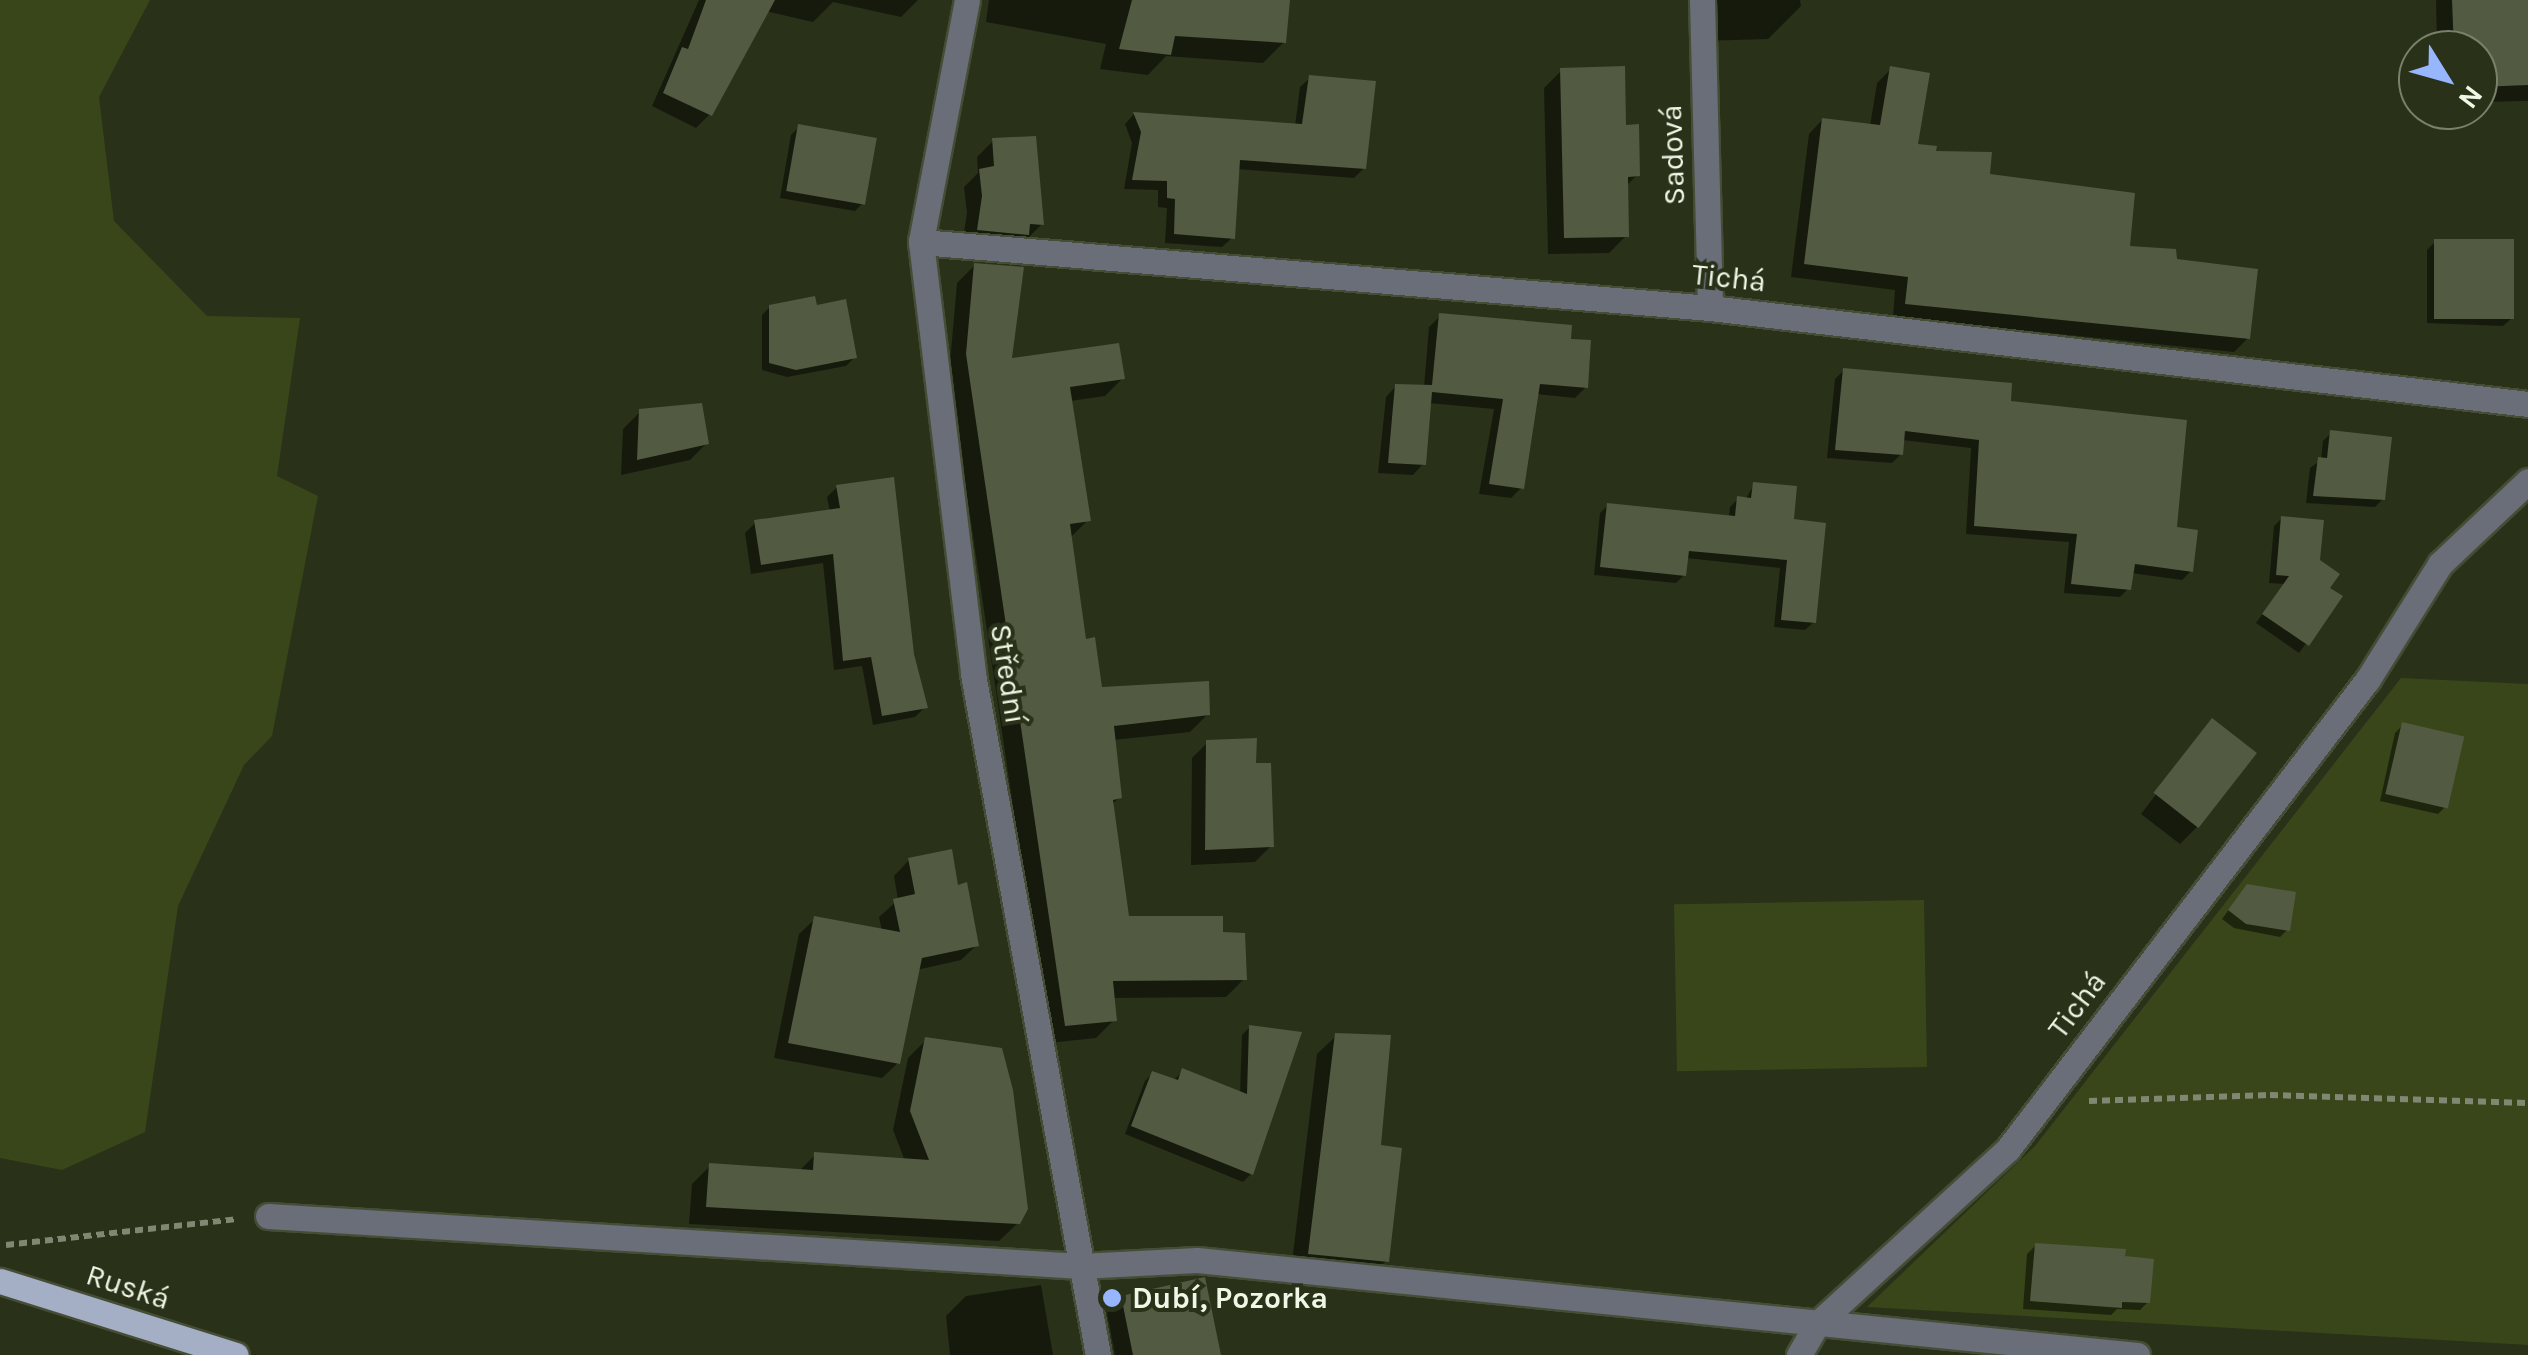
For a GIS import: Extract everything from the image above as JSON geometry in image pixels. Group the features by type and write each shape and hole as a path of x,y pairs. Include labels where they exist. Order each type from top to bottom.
{"main road":[{"name":"Ruská","path":"0,1280 236,1355"}],"street":[{"name":"Střední","path":"967,0 921,242 973,674 1098,1355"},
{"name":"Sadová","path":"1702,0 1710,308"},
{"name":"Tichá","path":"921,242 1710,308 2528,404"},
{"name":"Tichá","path":"1799,1355 1816,1325 2008,1149 2368,679 2440,564 2528,481"},
{"path":"268,1216 1080,1266 1197,1260 2137,1355"}],"path":[{"path":"2043,1103 2270,1095 2528,1103"},
{"path":"0,1246 268,1216"}],"green space":[{"path":"0,0 150,0 99,97 114,221 207,316 300,318 277,476 318,496 272,736 244,765 178,906 145,1132 62,1170 0,1158"},
{"path":"2401,678 2528,684 2528,1345 1867,1307 2035,1146"},
{"path":"1924,900 1927,1067 1677,1071 1674,904"}],"building":[{"path":"706,0 775,0 712,116 663,93 682,47 688,49"},
{"path":"1132,0 1290,0 1286,43 1175,36 1171,55 1119,49"},
{"path":"2452,0 2528,0 2528,85 2498,86 2498,30 2453,30"},
{"path":"1625,66 1626,125 1639,124 1640,176 1628,177 1629,237 1564,238 1560,68"},
{"path":"1890,66 1930,73 1918,144 1937,146 1936,151 1992,152 1990,174 2135,193 2130,246 2176,249 2177,259 2258,269 2250,339 1905,304 1908,277 1804,264 1822,118 1880,125"},
{"path":"1309,75 1376,81 1366,169 1240,160 1235,239 1174,234 1175,199 1167,198 1167,181 1132,180 1141,132 1133,112 1302,124"},
{"path":"798,124 877,138 865,205 786,191"},
{"path":"1036,136 1044,225 1030,224 1029,235 977,230 982,196 979,169 994,166 992,138"},
{"path":"2434,239 2514,239 2514,319 2434,319"},
{"path":"974,263 1024,267 1012,358 1119,343 1125,379 1070,387 1091,521 1070,524 1086,639 1095,637 1102,687 1209,681 1210,715 1114,726 1122,798 1113,800 1129,916 1223,916 1223,932 1245,933 1247,980 1113,981 1117,1021 1065,1026 966,354"},
{"path":"815,296 817,305 846,299 857,358 796,370 769,363 769,305"},
{"path":"1439,313 1572,325 1571,339 1591,340 1588,388 1540,384 1524,489 1489,484 1503,399 1432,392 1426,465 1388,463 1395,384 1432,385"},
{"path":"1843,368 2012,383 2011,401 2187,420 2177,527 2198,530 2193,572 2135,564 2131,590 2071,584 2077,534 1974,526 1979,440 1905,431 1903,455 1835,450"},
{"path":"702,403 709,444 637,460 639,409"},
{"path":"2330,430 2392,437 2385,500 2313,496 2318,457 2327,458"},
{"path":"894,477 914,654 928,708 882,716 871,657 843,661 833,554 761,565 754,520 840,508 836,485"},
{"path":"1753,482 1797,486 1794,519 1826,523 1816,623 1781,620 1787,560 1689,551 1686,576 1600,567 1607,503 1735,516 1737,496 1751,498"},
{"path":"2281,516 2324,520 2320,560 2340,574 2330,588 2343,596 2309,646 2262,614 2289,576 2276,575"},
{"path":"2212,718 2257,753 2198,828 2154,793"},
{"path":"2402,722 2464,736 2448,809 2385,794"},
{"path":"1257,738 1256,763 1271,763 1274,847 1205,850 1206,740"},
{"path":"952,849 958,885 967,882 979,946 922,958 900,1064 788,1043 814,916 900,932 893,899 915,894 908,858"},
{"path":"2247,884 2296,892 2290,931 2246,924 2228,910"},
{"path":"1249,1025 1302,1032 1253,1175 1131,1126 1152,1071 1178,1080 1182,1068 1247,1094"},
{"path":"1335,1033 1391,1035 1381,1145 1402,1148 1389,1262 1308,1254"},
{"path":"925,1037 1002,1048 1013,1090 1028,1209 1020,1224 706,1207 709,1163 813,1170 814,1152 929,1160 910,1111"},
{"path":"2035,1243 2126,1249 2125,1256 2154,1259 2150,1303 2122,1302 2122,1308 2030,1301"},
{"path":"1205,1277 1221,1355 1133,1355 1121,1296"}],"place":[{"name":"Dubí, Pozorka","path":"1112,1298"}]}
